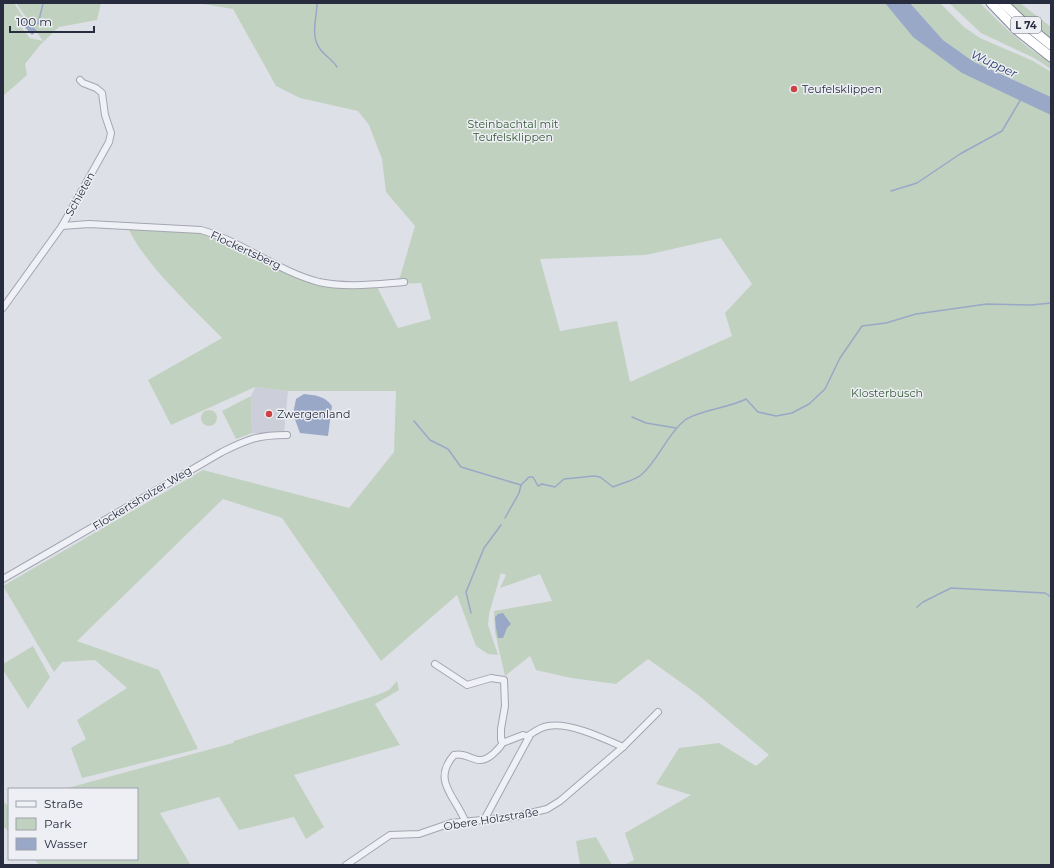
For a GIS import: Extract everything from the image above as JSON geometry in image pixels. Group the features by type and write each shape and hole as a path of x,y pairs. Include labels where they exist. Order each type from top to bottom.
{"highway":[{"name":"L 74","path":"991,3 1017,30 1051,57"},
{"name":"L 74","path":"1003,3 1024,23 1051,45"}],"street":[{"name":"Schieten","path":"3,308 62,226 107,147 111,137 110,126 105,115 102,93 96,88 83,83 80,80"},
{"name":"Flockertsberg","path":"62,226 89,224 202,230 218,235 279,265 319,282 350,284 404,282"},
{"name":"Flockertsholzer Weg","path":"3,579 222,452 253,438 287,435"},
{"path":"435,664 467,685 491,678 504,680 505,706 500,736 503,742"},
{"name":"Obere Holzstraße","path":"346,865 390,835 419,834 465,821 514,817 547,809 560,802 623,747 658,712"},
{"path":"465,821 445,784 445,773 454,755 458,754 478,760 485,759 495,752 503,742 521,735 528,736 544,727 556,726 584,732 623,747"},
{"path":"484,820 493,801 529,740 528,736"}],"shaded area":[{"name":"Zwergenland","path":"255,387 288,391 284,433 252,433 251,396"}],"green space":[{"path":"3,3 14,3 23,17 19,25 30,38 43,41 16,3 101,3 97,20 59,27 41,44 25,64 27,75 3,96"},
{"name":"Klosterbusch","path":"197,3 900,3 931,40 1051,104 1051,865 624,865 634,860 625,833 691,795 656,784 679,748 719,743 756,766 769,755 697,694 648,659 616,684 571,678 536,670 530,656 505,676 495,632 494,611 552,601 540,574 500,588 506,575 501,573 489,614 488,625 498,655 488,654 476,646 457,595 381,661 282,518 223,499 77,641 159,670 198,749 82,778 71,748 86,739 77,720 127,688 95,660 62,662 54,672 3,586 203,470 349,508 394,452 396,391 288,391 255,387 171,425 148,380 222,338 170,286 146,257 128,228 193,231 217,236 323,284 376,285 398,328 431,319 421,283 390,284 400,277 415,226 386,192 382,159 369,125 358,111 300,98 276,86 233,9","holes":["721,238 752,284 725,313 732,336 630,382 617,321 560,331 540,259 646,255"]},
{"path":"910,3 940,3 964,27 980,38 1033,61 1051,72 1051,97 974,62 943,40"},
{"path":"949,3 980,3 1022,43 1051,63 1051,69 1034,58 981,33"},
{"path":"1009,3 1020,3 1051,27 1051,40 1023,17"},
{"path":"251,396 252,433 236,439 222,411"},
{"path":"209,410 215,412 217,418 215,424 209,426 203,424 201,418 203,412"},
{"path":"33,646 50,677 28,709 3,670 3,664"},
{"path":"397,681 399,690 375,704 400,745 294,775 324,827 306,839 294,817 239,830 219,797 160,813 190,864 189,865 39,865 35,860 138,860 138,788 68,788 233,743 234,741 389,690"},
{"path":"3,801 8,806 8,831 3,826"},
{"path":"596,837 612,865 580,865 576,841"}],"water":[{"path":"885,3 910,3 943,40 974,62 1051,97 1051,115 962,73 913,37"},
{"path":"26,19 37,31 32,35 21,23"},
{"path":"304,394 323,398 332,406 328,436 300,433 293,414 296,399"},
{"path":"503,613 511,624 507,628 503,638 498,638 495,617 498,614"}],"waterway":[{"path":"317,3 315,38 322,51 337,67"},
{"path":"38,24 43,4"},
{"path":"891,191 917,183 960,154 1002,131 1021,99"},
{"path":"414,421 430,440 448,449 461,467 521,485 529,477 533,477 538,486 542,484 555,487 564,479 594,476 600,477 613,487 635,479 641,475 653,462 678,426 685,420 698,414 731,405 746,399 758,412 776,416 792,413 809,404 825,389 840,358 862,326 886,323 916,314 987,304 1031,305 1051,303"},
{"path":"632,417 646,423 676,428"},
{"path":"505,518 519,493 521,485"},
{"path":"471,613 466,592 484,548 501,525"},
{"path":"917,607 923,602 951,588 1045,593 1051,597"}],"place":[{"name":"Teufelsklippen","path":"794,89"},
{"name":"Zwergenland","path":"269,414"}],"water label":[{"name":"Wupper","path":"994,64"}],"park label":[{"name":"Steinbachtal mit Teufelsklippen","path":"513,130"}]}
